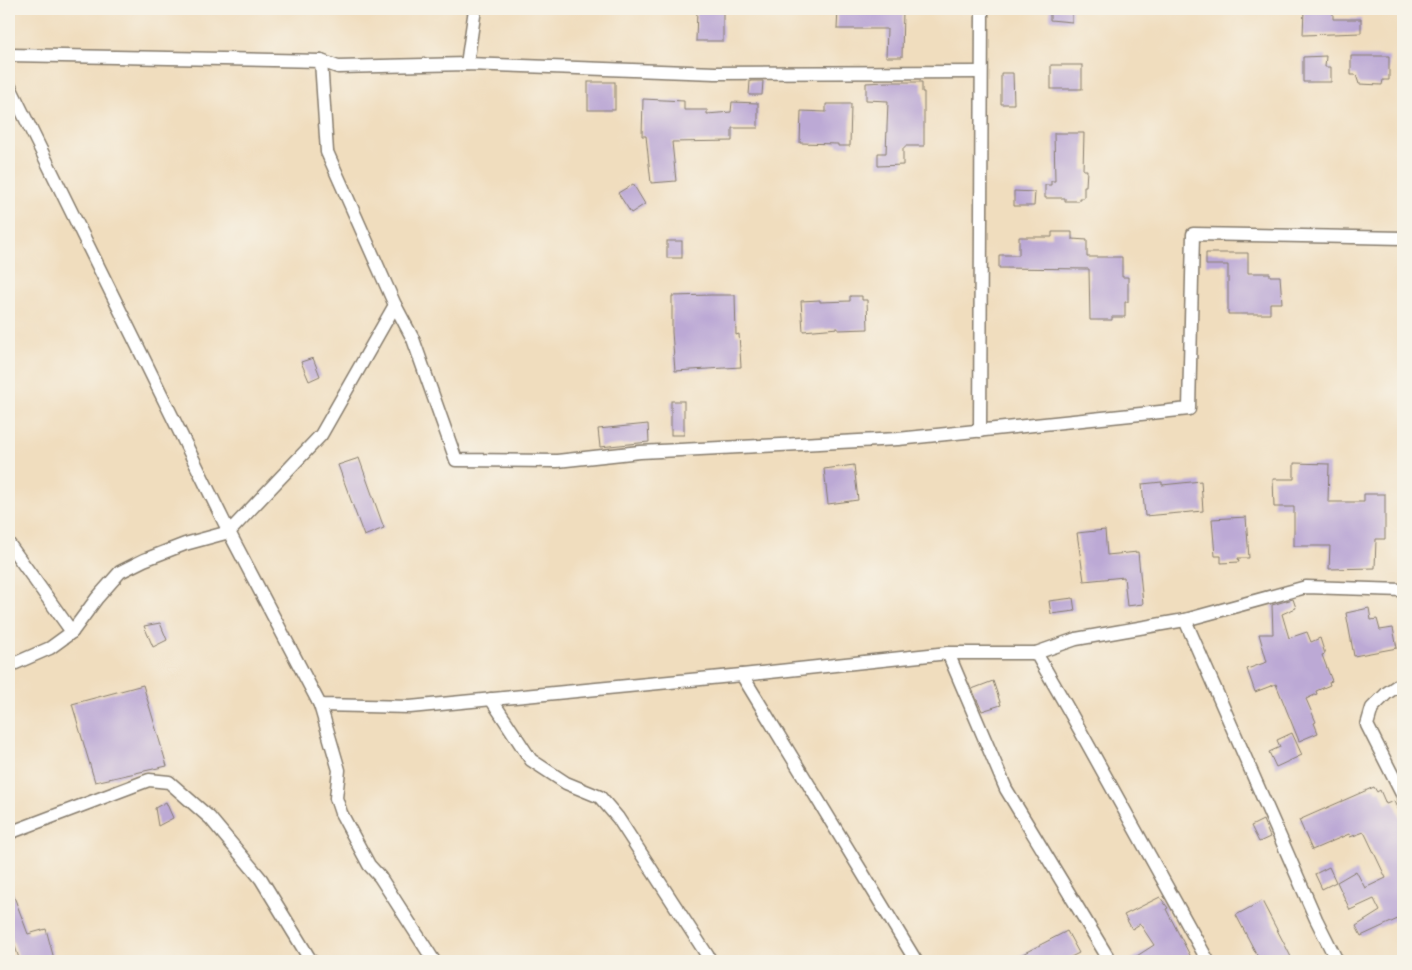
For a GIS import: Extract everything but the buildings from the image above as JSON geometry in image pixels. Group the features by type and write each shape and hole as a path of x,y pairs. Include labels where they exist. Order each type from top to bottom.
{"street":[{"path":"467,64 474,9"},
{"path":"980,431 982,9"},
{"path":"9,54 321,61 338,68 467,64 715,72 981,72"},
{"path":"321,61 327,152 395,305 413,339 456,460 557,461 640,452 898,439 1189,409 1193,234 1403,238"},
{"path":"9,85 229,532 320,705 339,770 336,798 341,813 369,864 380,877 434,961"},
{"path":"9,666 50,648 72,632 97,598 120,572 184,544 229,532 322,435 395,305"},
{"path":"9,544 72,632"},
{"path":"320,705 410,706 948,654 1036,654 1076,639 1185,620 1306,587 1403,590"},
{"path":"1185,620 1312,910 1337,961"},
{"path":"948,654 1006,789 1110,961"},
{"path":"1036,654 1072,714 1208,961"},
{"path":"742,675 916,961"},
{"path":"1403,682 1386,693 1372,708 1367,725 1403,796"},
{"path":"491,699 530,760 566,783 600,797 618,818 711,961"},
{"path":"9,833 149,780 168,782 210,818 261,879 312,961"}]}
